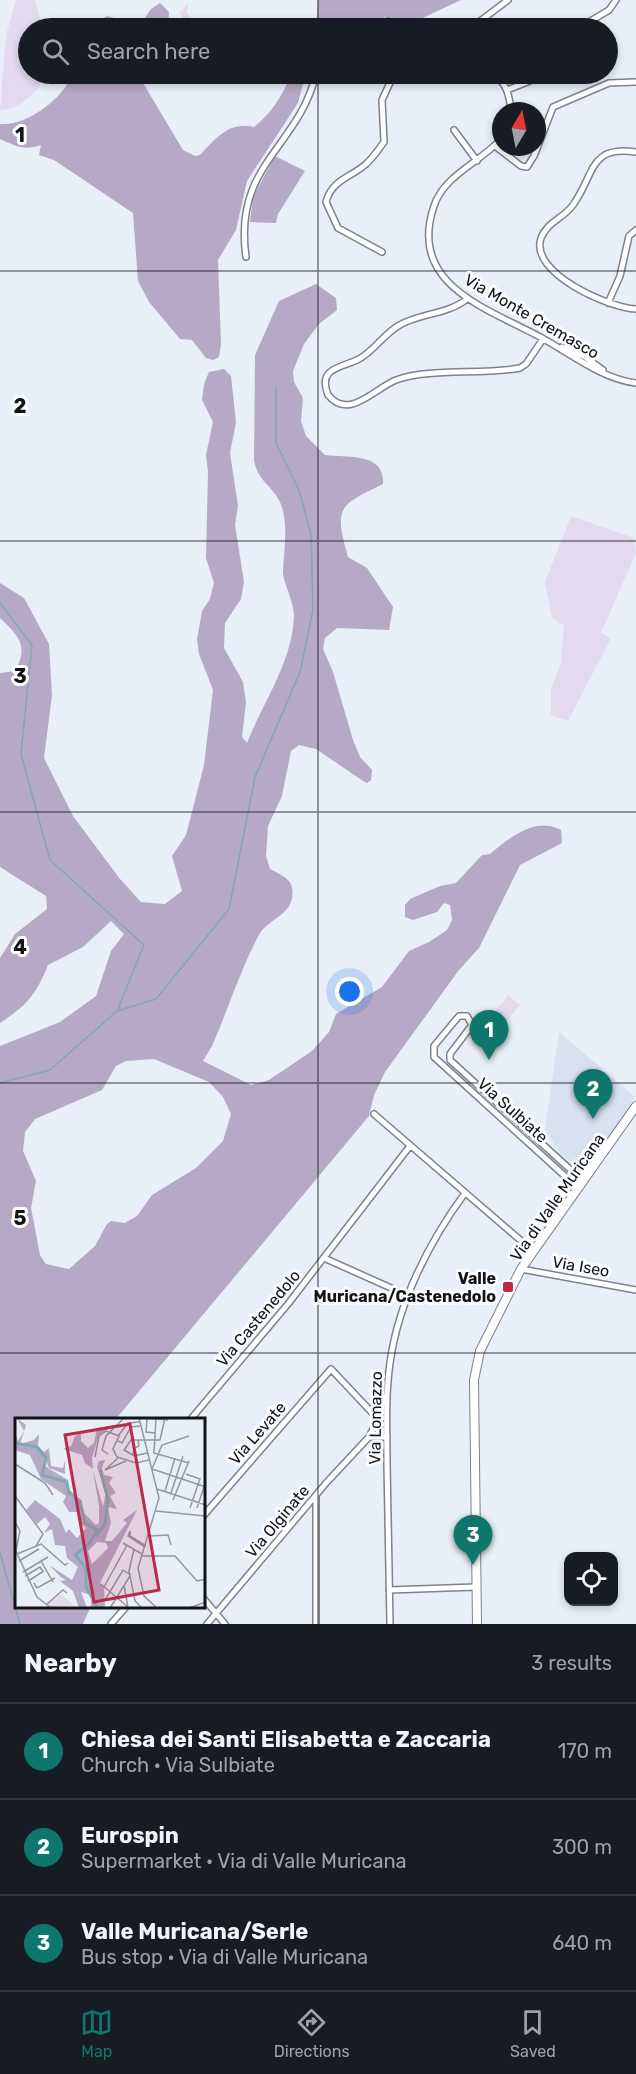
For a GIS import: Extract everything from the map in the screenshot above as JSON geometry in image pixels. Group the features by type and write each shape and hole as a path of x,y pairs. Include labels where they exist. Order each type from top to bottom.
{"street":[{"path":"484,18 508,0"},
{"path":"595,18 609,9 616,0"},
{"path":"618,83 636,82"},
{"path":"246,257 243,224 250,192 260,172 308,98 313,84"},
{"path":"382,252 338,228 326,202 329,194 344,177 366,164 384,142 382,100 389,84"},
{"path":"503,84 507,90 509,102"},
{"path":"507,90 522,84"},
{"path":"546,125 553,107 607,84"},
{"path":"454,130 477,160"},
{"name":"Via Monte Cremasco","path":"492,148 443,189 435,202 429,230 429,249 435,265 450,284 467,299 543,339 585,357 609,374 636,384"},
{"path":"636,152 616,150 599,158 573,205 549,226 540,241 541,256 549,267 574,285 608,303 636,309"},
{"path":"508,156 521,166 527,167 534,156"},
{"path":"608,303 620,276 629,236 636,230"},
{"path":"467,299 454,307 399,326 362,358 334,368 326,380 328,395 336,402 350,405 402,378 518,369 526,364 543,339"},
{"name":"Via Sulbiate","path":"459,1016 467,1016 472,1025 450,1054 450,1060 581,1185 434,1056 434,1046 459,1016"},
{"name":"Via di Valle Muricana","path":"477,1624 475,1372 480,1351 521,1269 636,1106"},
{"path":"374,1114 533,1251"},
{"name":"Via Castenedolo","path":"192,1418 324,1258 410,1146"},
{"name":"Via Lomazzo","path":"390,1624 387,1387 394,1339 409,1296 438,1233 465,1193"},
{"path":"324,1258 409,1296"},
{"name":"Via Iseo","path":"521,1269 636,1290"},
{"name":"Via Levate","path":"206,1513 331,1369 378,1419"},
{"name":"Via Olginate","path":"207,1624 369,1437 378,1419 387,1387"},
{"path":"369,1437 387,1437"},
{"path":"316,1496 316,1624"},
{"path":"389,1590 476,1587"},
{"path":"206,1602 225,1624"},
{"path":"111,1624 124,1609"}],"shaded area":[{"path":"16,0 35,0 40,18 18,18 18,84 41,84 34,93 21,103 0,110 6,35"},
{"path":"318,0 461,0 423,18 317,18"},
{"path":"160,3 169,12 169,18 145,18 151,9"},
{"path":"188,3 187,13 191,18 183,18 179,13"},
{"path":"67,84 144,84 183,150 195,156 200,155 218,137 230,129 237,126 254,127 271,110 287,84 303,84 298,103 247,181 236,230 218,260 221,344 219,357 213,360 206,358 192,340 180,339 149,302 138,281 133,213 54,160 39,155 41,145 25,148 0,139 0,124 22,120 33,115 53,101"},
{"path":"275,156 305,171 278,214 276,223 250,222 253,197"},
{"path":"316,284 336,298 337,310 319,324 304,344 293,371 294,382 303,398 301,421 306,436 325,455 354,457 372,462 378,466 382,474 383,484 357,498 343,510 341,528 348,557 367,568 393,607 389,630 337,628 325,638 323,649 333,672 353,740 360,757 372,770 371,780 367,783 363,781 316,749 299,745 291,751 282,796 268,826 266,856 270,869 290,883 292,898 287,909 267,925 259,935 212,1046 203,1061 251,1085 269,1080 312,1051 329,1032 336,1014 382,987 409,951 447,930 452,920 450,905 444,903 437,912 413,920 405,917 405,905 410,899 440,886 456,883 482,855 490,854 524,830 542,825 552,826 561,830 562,843 520,865 479,948 459,970 385,1072 374,1095 369,1116 117,1418 15,1418 15,1609 90,1609 83,1624 0,1624 0,1046 60,1022 96,996 111,951 124,934 111,921 83,947 48,965 30,999 0,1023 0,958 15,934 47,909 46,896 0,867 0,673 15,671 21,648 17,636 0,618 0,583 24,598 49,644 52,695 44,758 73,816 120,879 141,902 165,904 182,891 172,856 186,835 204,765 213,690 199,654 197,639 202,611 210,599 214,583 206,558 208,472 206,455 213,422 202,400 204,384 209,372 224,369 231,376 236,422 230,453 238,506 235,525 244,582 241,599 225,623 224,648 243,682 246,702 242,737 247,743 283,665 292,632 294,615 283,575 285,536 283,510 277,496 259,473 254,460 255,355 279,301","holes":["154,1059 209,1082 223,1097 231,1114 223,1141 196,1168 152,1195 137,1216 125,1223 111,1221 107,1224 95,1246 69,1269 46,1264 40,1255 31,1208 36,1181 23,1151 25,1132 35,1119 102,1090 116,1066 126,1061"]},
{"path":"571,516 634,538 636,553 601,633 611,638 568,721 551,715 551,689 561,663 564,626 552,618 545,582"},
{"path":"508,995 520,1005 503,1026 491,1016"},
{"path":"559,1032 635,1097 587,1167 580,1169 560,1153 545,1130"}],"waterway":[{"path":"117,1011 156,999 229,909 255,777 300,672 313,610 311,534 299,490 276,443 276,388"},
{"path":"0,603 32,645 21,754 50,860 144,945 117,1011 50,1070 0,1083"},
{"path":"0,1553 15,1606"},
{"path":"16,1609 20,1624"}],"place":[{"name":"Chiesa dei Santi Elisabetta e Zaccaria","path":"489,1060"},
{"name":"Eurospin","path":"593,1119"},
{"name":"Valle Muricana/Castenedolo","path":"508,1287"},
{"name":"Valle Muricana/Serle","path":"473,1565"}]}
